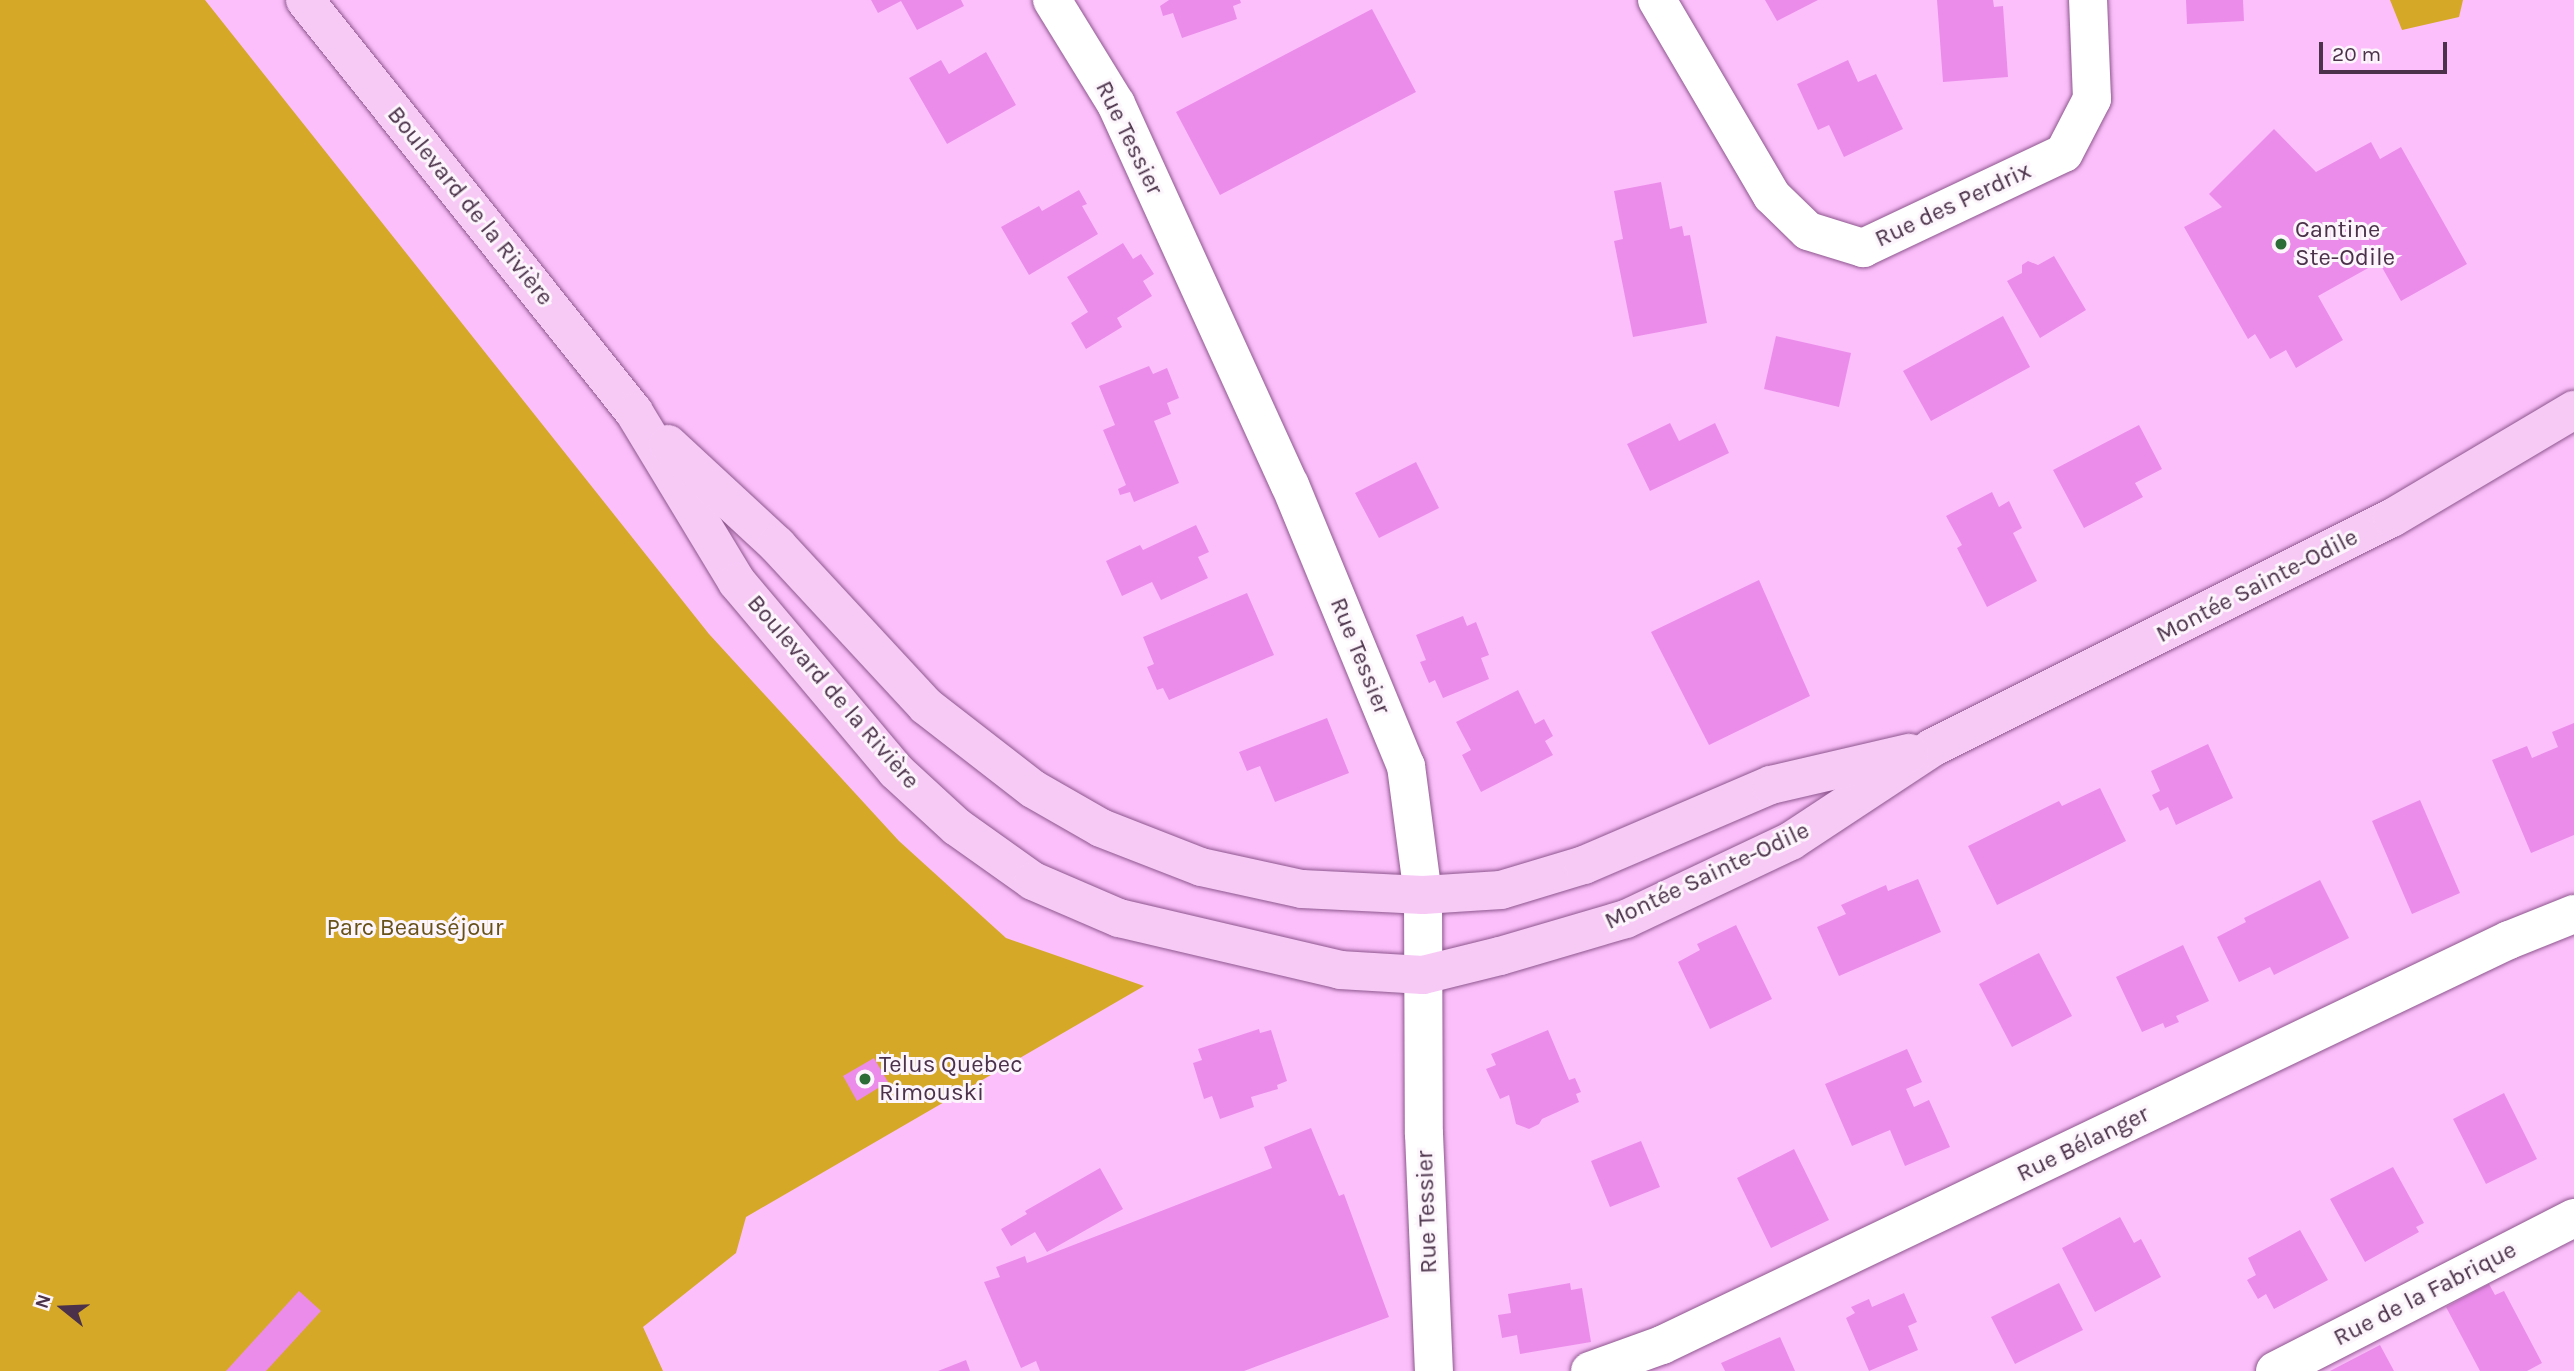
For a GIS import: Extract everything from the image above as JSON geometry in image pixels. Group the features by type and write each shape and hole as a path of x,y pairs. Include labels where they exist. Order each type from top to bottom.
{"main road":[{"name":"Boulevard de la Rivière","path":"305,0 634,412 737,582 896,771 957,827 1033,881 1119,918 1340,970 1423,975"},
{"name":"Montée Sainte-Odile","path":"1423,975 1626,919 1791,841 1932,748 2392,518 2574,410"},
{"name":"Boulevard de la Rivière","path":"634,412 777,545 926,706 1033,789 1101,828 1201,867 1302,889 1423,895"},
{"name":"Montée Sainte-Odile","path":"1423,895 1501,890 1584,865 1771,785 1932,748"}],"street":[{"name":"Rue Tessier","path":"1052,0 1116,104 1290,485 1406,766 1423,895 1424,1135 1434,1371"},
{"name":"Rue des Perdrix","path":"1657,0 1772,196 1808,232 1863,248 2064,153 2092,99 2088,0"},
{"name":"Rue Bélanger","path":"1590,1371 1662,1345 2509,940 2574,914"},
{"name":"Rue de la Fabrique","path":"2275,1371 2574,1218"}],"green space":[{"name":"Parc Beauséjour","path":"0,0 205,0 709,634 899,841 1006,938 1144,986 746,1217 736,1253 643,1327 663,1371 0,1371"},
{"path":"2390,0 2463,0 2459,17 2402,30"}],"building":[{"path":"871,0 961,0 964,6 917,30 901,1 878,13"},
{"path":"1169,0 1240,0 1241,3 1233,6 1237,19 1182,38 1173,13 1163,16 1160,6"},
{"path":"1765,0 1818,0 1777,21"},
{"path":"1937,0 1993,0 1994,7 2003,6 2008,77 1943,82"},
{"path":"2186,0 2243,0 2244,21 2187,24"},
{"path":"1372,9 1416,92 1220,195 1176,112"},
{"path":"986,52 1016,105 947,144 909,78 941,60 949,74"},
{"path":"1848,60 1858,82 1876,74 1903,129 1844,157 1829,125 1818,130 1797,84"},
{"name":"Cantine Ste-Odile","path":"2274,129 2316,172 2371,142 2380,159 2401,147 2467,264 2401,301 2379,262 2318,296 2343,340 2296,368 2286,350 2270,359 2255,334 2248,339 2184,227 2222,207 2209,194"},
{"path":"1661,182 1670,229 1682,226 1684,236 1690,235 1707,323 1633,337 1614,241 1623,239 1614,191"},
{"path":"1079,190 1087,204 1082,206 1098,234 1029,275 1001,227 1039,206 1042,211"},
{"path":"1123,243 1133,259 1141,254 1154,274 1143,281 1152,296 1117,318 1122,327 1086,349 1071,323 1088,312 1067,277"},
{"path":"2054,256 2086,310 2040,338 2007,281 2022,273 2022,265 2028,261 2038,265"},
{"path":"2003,316 2030,367 1931,421 1903,371"},
{"path":"1776,336 1851,353 1839,407 1764,389"},
{"path":"1149,366 1153,374 1167,368 1179,398 1167,403 1171,414 1154,421 1179,483 1134,502 1130,492 1120,495 1118,489 1126,485 1103,430 1115,425 1099,386"},
{"path":"1670,423 1679,441 1715,423 1729,453 1650,491 1627,444"},
{"path":"2139,425 2162,469 2135,483 2143,497 2084,528 2053,470"},
{"path":"1416,462 1439,508 1379,538 1355,493"},
{"path":"1992,492 1999,507 2009,501 2022,528 2013,533 2037,581 1987,607 1957,548 1962,545 1946,516"},
{"path":"1196,525 1209,552 1198,557 1208,578 1161,600 1152,582 1122,596 1106,561 1140,545 1143,550"},
{"path":"1759,580 1810,696 1709,745 1651,632"},
{"path":"1247,593 1274,655 1169,700 1163,688 1157,690 1147,667 1154,664 1143,637"},
{"path":"1463,616 1467,626 1476,622 1489,655 1481,658 1489,679 1443,698 1435,680 1429,683 1420,662 1426,660 1416,635"},
{"path":"1518,690 1535,724 1544,719 1553,736 1545,741 1553,755 1481,792 1462,755 1471,750 1456,722"},
{"path":"1327,718 1349,773 1275,802 1260,766 1247,771 1239,752"},
{"path":"2574,723 2574,835 2531,853 2492,760 2527,746 2532,758 2558,747 2552,732"},
{"path":"2208,744 2233,798 2176,825 2168,807 2160,811 2152,795 2160,791 2151,771"},
{"path":"2100,788 2126,841 1997,905 1968,846 2059,801 2062,806"},
{"path":"2420,800 2460,893 2412,914 2372,821"},
{"path":"1918,879 1941,932 1839,976 1817,927 1846,914 1841,905 1886,885 1888,891"},
{"path":"2320,880 2349,938 2274,975 2270,967 2239,982 2217,937 2246,922 2244,918"},
{"path":"1736,925 1772,999 1710,1029 1678,962 1700,950 1697,944"},
{"path":"2183,945 2209,1001 2176,1016 2179,1022 2165,1028 2163,1023 2142,1032 2116,977"},
{"path":"2039,953 2072,1016 2012,1047 1979,984"},
{"path":"1259,1029 1260,1033 1271,1030 1287,1081 1277,1085 1278,1089 1251,1097 1254,1107 1220,1119 1212,1096 1204,1099 1193,1063 1202,1060 1198,1049"},
{"path":"1548,1030 1569,1080 1575,1078 1581,1092 1576,1094 1579,1102 1542,1119 1539,1124 1529,1129 1516,1124 1509,1095 1500,1099 1486,1069 1496,1065 1491,1054"},
{"path":"1907,1049 1922,1082 1906,1089 1914,1107 1929,1100 1950,1147 1905,1166 1890,1130 1852,1146 1825,1084"},
{"name":"Telus Quebec Rimouski","path":"874,1058 888,1082 857,1101 843,1076"},
{"path":"2504,1093 2537,1159 2486,1184 2453,1119"},
{"path":"1311,1128 1339,1196 1344,1194 1389,1317 1244,1371 1040,1371 1036,1361 1021,1368 984,1282 1000,1277 996,1267 1025,1256 1027,1263 1272,1168 1264,1147"},
{"path":"1641,1141 1660,1187 1610,1207 1591,1161"},
{"path":"1794,1149 1829,1220 1771,1248 1737,1178"},
{"path":"2393,1167 2424,1223 2416,1227 2419,1232 2365,1262 2330,1199"},
{"path":"1100,1168 1123,1209 1047,1252 1035,1232 1011,1246 1001,1229 1027,1214 1025,1211"},
{"path":"2120,1217 2134,1243 2141,1239 2161,1277 2095,1312 2062,1248"},
{"path":"2300,1230 2328,1280 2274,1309 2266,1294 2258,1299 2247,1280 2256,1275 2248,1258"},
{"path":"1570,1283 1571,1290 1582,1288 1591,1342 1520,1354 1517,1335 1502,1338 1498,1315 1511,1313 1508,1294"},
{"path":"2059,1283 2083,1330 2015,1364 1991,1317"},
{"path":"2489,1284 2495,1295 2504,1291 2542,1363 2527,1371 2480,1371 2446,1307"},
{"path":"299,1291 321,1311 266,1371 226,1371"},
{"path":"1904,1293 1917,1322 1908,1326 1918,1350 1869,1371 1846,1318 1855,1313 1851,1307 1869,1299 1872,1307"},
{"path":"1780,1337 1795,1371 1725,1371 1721,1363"},
{"path":"2380,1345 2394,1371 2330,1371"},
{"path":"966,1360 970,1371 938,1371"}],"place":[{"name":"Cantine Ste-Odile","path":"2281,244"},
{"name":"Telus Quebec Rimouski","path":"865,1079"}]}
